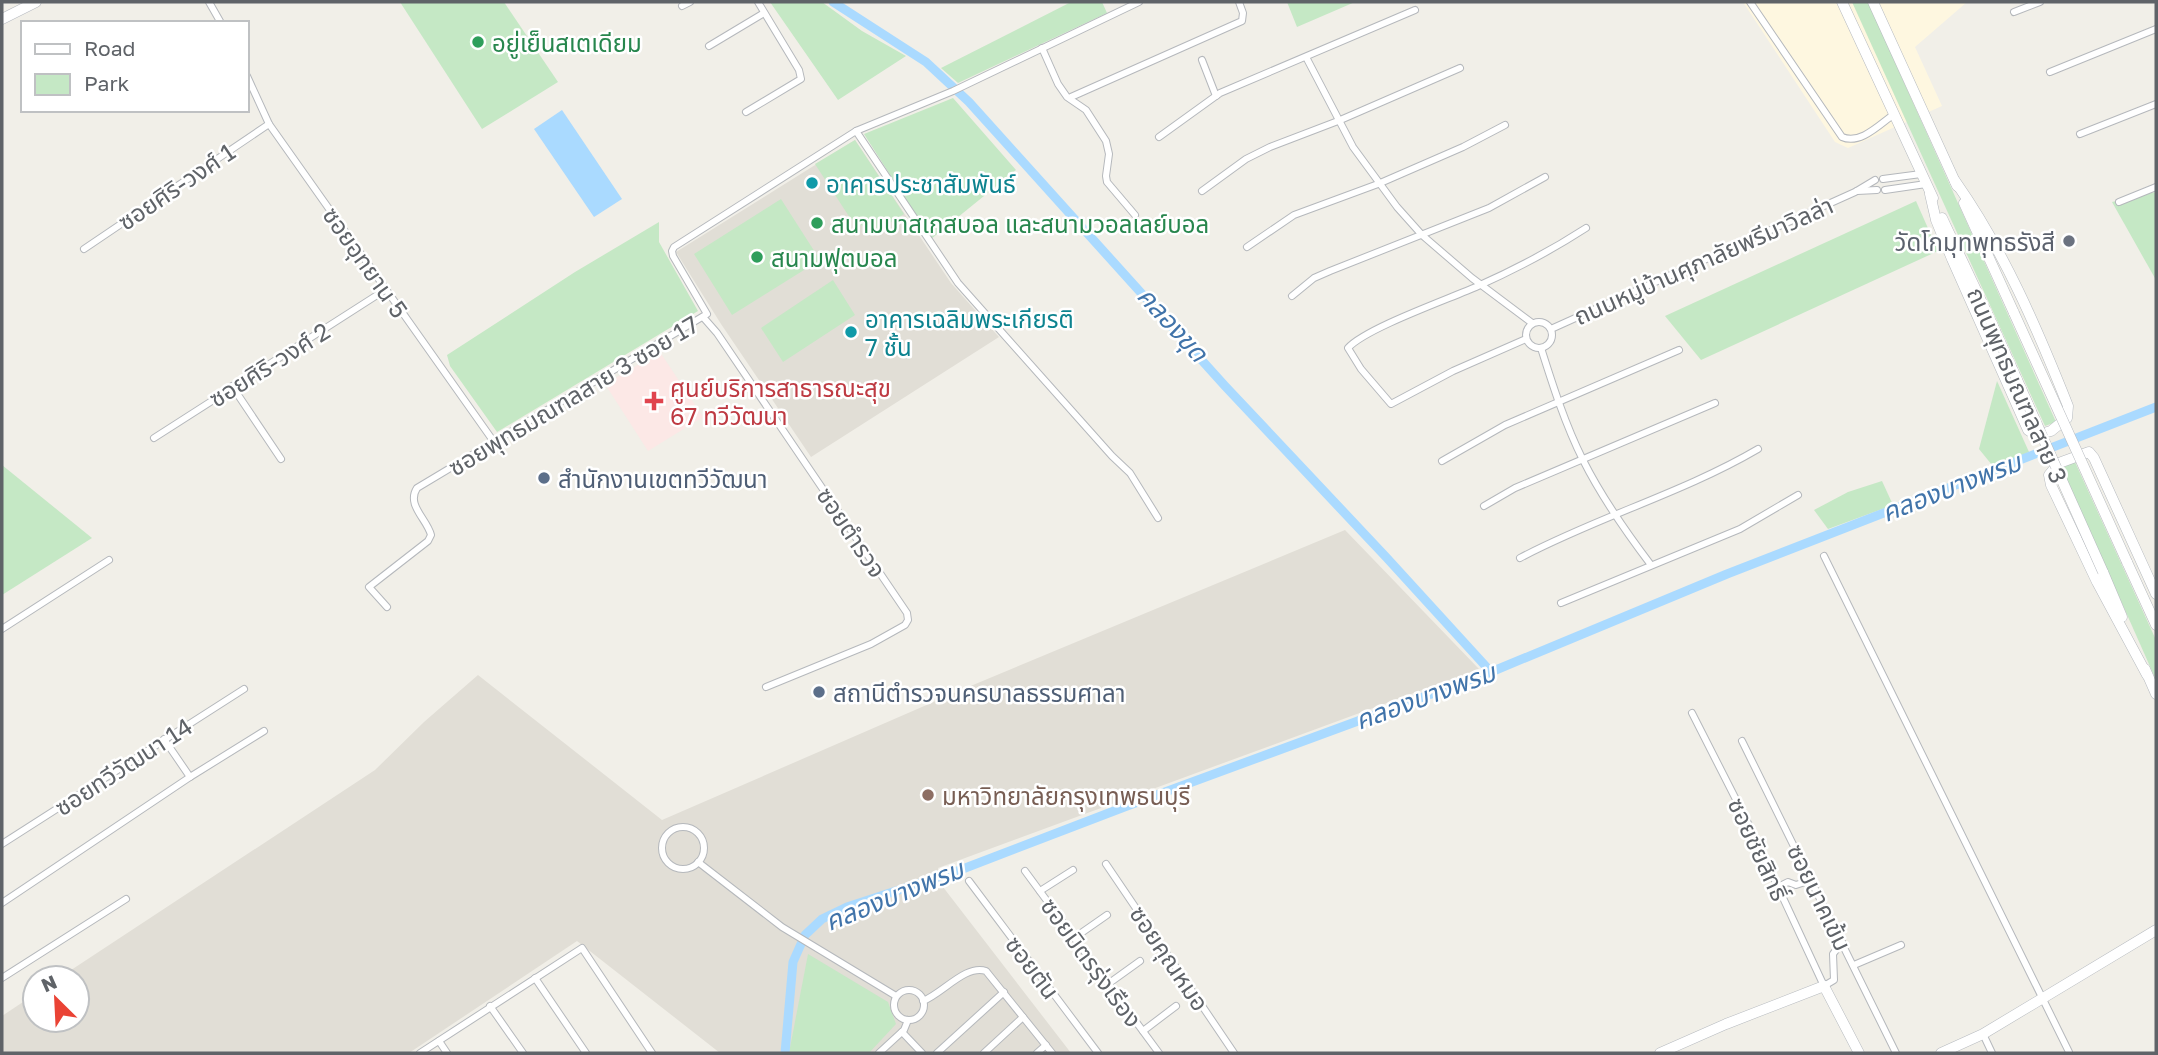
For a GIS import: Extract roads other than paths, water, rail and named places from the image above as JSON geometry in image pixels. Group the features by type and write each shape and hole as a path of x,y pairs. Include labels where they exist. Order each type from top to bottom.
{"main road":[{"path":"2,19 36,2"},
{"name":"ถนนพุทธมณฑลสาย 3","path":"1842,2 1992,324 2156,694"},
{"name":"ถนนพุทธมณฑลสาย 3","path":"1873,2 2156,625"},
{"path":"1926,184 1936,220 1966,293 2028,430 2036,435 2051,431 2067,418 2068,406 2002,258 1978,214 1955,181"},
{"path":"2147,675 2096,582 2051,485 2049,475 2059,463 2089,452 2094,458 2156,594"},
{"path":"1941,1053 1983,1034 2156,930"},
{"path":"1660,1053 1824,986 1859,1053"}],"street":[{"path":"209,2 220,21"},
{"path":"682,6 690,2"},
{"path":"747,112 801,79 799,70 758,2"},
{"name":"ซอยพุทธมณฑลสาย 3 ซอย 17","path":"387,607 369,587 428,541 431,535 415,506 413,499 417,488 708,314 673,257 674,247 856,131 953,91 1139,2"},
{"path":"1071,97 1242,21 1243,13 1239,2"},
{"path":"1750,2 1842,137 1853,140 1860,138 1893,116"},
{"path":"2014,12 2040,2"},
{"path":"1158,137 1216,96 1249,79 1415,10"},
{"path":"709,46 764,13"},
{"path":"2050,72 2156,29"},
{"path":"1042,48 1058,84 1067,97 1071,97 1086,110 1106,141 1109,154 1107,182 1135,215"},
{"path":"1306,57 1338,121 1378,184 1422,235 1480,285 1532,323 1543,322 1551,329 1550,341 1541,348"},
{"path":"1202,61 1216,96"},
{"path":"1202,191 1247,159 1460,68"},
{"name":"ซอยอุทยาน 5","path":"248,78 269,124 494,442"},
{"path":"2080,134 2156,104"},
{"name":"ซอยศิริ-วงศ์ 1","path":"84,248 269,124"},
{"path":"1247,247 1294,215 1378,184 1463,147 1505,125"},
{"path":"856,131 958,283 1130,473 1158,519"},
{"path":"1292,296 1314,278 1489,208 1545,177"},
{"path":"1897,189 1894,178 1926,184"},
{"name":"ถนนหมู่บ้านศุภาลัยพรีมาวิลล่า","path":"1551,329 1879,180 1894,178"},
{"path":"1855,191 1897,189 1926,184"},
{"path":"2119,202 2156,187"},
{"path":"1526,340 1453,371 1391,404 1349,353 1349,346 1384,327 1544,254 1587,228"},
{"name":"ซอยศิริ-วงศ์ 2","path":"154,438 385,290"},
{"name":"ซอยตำรวจ","path":"703,317 717,333 907,613 908,620 905,625 871,644 766,687"},
{"path":"1526,340 1527,329 1532,323"},
{"path":"1526,340 1541,348"},
{"path":"1541,348 1582,459 1614,515 1651,565"},
{"path":"1442,461 1505,425 1558,400 1679,350"},
{"path":"232,386 281,459"},
{"path":"1484,506 1516,488 1715,403"},
{"path":"1520,558 1551,541 1729,466 1758,449"},
{"path":"1561,603 1740,529 1798,495"},
{"path":"1824,556 2069,1052"},
{"path":"2,629 109,561"},
{"name":"ซอยทวีวัฒนา 14","path":"2,844 244,689"},
{"name":"ซอยชัยสิทธิ์","path":"1692,713 1824,986"},
{"path":"2,903 264,731"},
{"path":"164,739 190,778"},
{"name":"ซอยนาคเข้ม","path":"1742,741 1896,1053"},
{"path":"680,827 698,833 704,846 698,862 685,868 669,864 663,855 662,846 668,833 680,827"},
{"path":"698,862 782,927 896,996"},
{"name":"ซอยคุณหมอ","path":"1107,864 1234,1053"},
{"path":"1040,891 1073,870"},
{"name":"ซอยมิตรรุ่งเรือง","path":"1025,871 1159,1053"},
{"path":"1778,887 1788,882 1797,885 1811,880"},
{"name":"ซอยตัน","path":"969,881 1098,1053"},
{"path":"2,978 126,899"},
{"path":"1074,938 1107,915"},
{"path":"1824,986 1834,980 1833,954 1842,942"},
{"path":"1854,965 1901,945"},
{"path":"420,1053 582,948 652,1053"},
{"path":"1108,984 1140,961"},
{"path":"923,1001 937,996 969,971 986,971 1052,1053"},
{"path":"536,978 586,1053"},
{"path":"879,1053 902,1032 908,1020 921,1014 923,1001 920,995 912,990 902,991 896,996 894,1003 895,1012 908,1020"},
{"path":"937,1053 1004,992"},
{"path":"490,1006 523,1053"},
{"path":"1143,1031 1177,1006"},
{"path":"984,1053 1023,1017"},
{"path":"902,1032 922,1053"},
{"path":"1983,1034 1992,1053"},
{"path":"439,1041 447,1053"},
{"path":"1037,1053 1046,1045"}],"water":[{"path":"562,110 622,199 594,217 534,129"}],"waterway":[{"name":"คลองขุด","path":"833,2 926,62 969,102 1225,386 1491,672"},
{"name":"คลองบางพรม","path":"785,1053 793,962 805,935 822,919 847,907 960,870 1491,672 1727,574 2156,407"}],"place":[{"name":"อยู่เย็นสเตเดียม","path":"478,42"},
{"name":"อาคารประชาสัมพันธ์","path":"812,183"},
{"name":"สนามบาสเกสบอล และสนามวอลเลย์บอล","path":"817,223"},
{"name":"วัดโกมุทพุทธรังสี","path":"2069,241"},
{"name":"สนามฟุตบอล","path":"757,257"},
{"name":"อาคารเฉลิมพระเกียรติ 7 ชั้น","path":"851,332"},
{"name":"ศูนย์บริการสาธารณะสุข 67 ทวีวัฒนา","path":"654,401"},
{"name":"สำนักงานเขตทวีวัฒนา","path":"544,478"},
{"name":"สถานีตำรวจนครบาลธรรมศาลา","path":"819,692"},
{"name":"มหาวิทยาลัยกรุงเทพธนบุรี","path":"928,795"}]}
